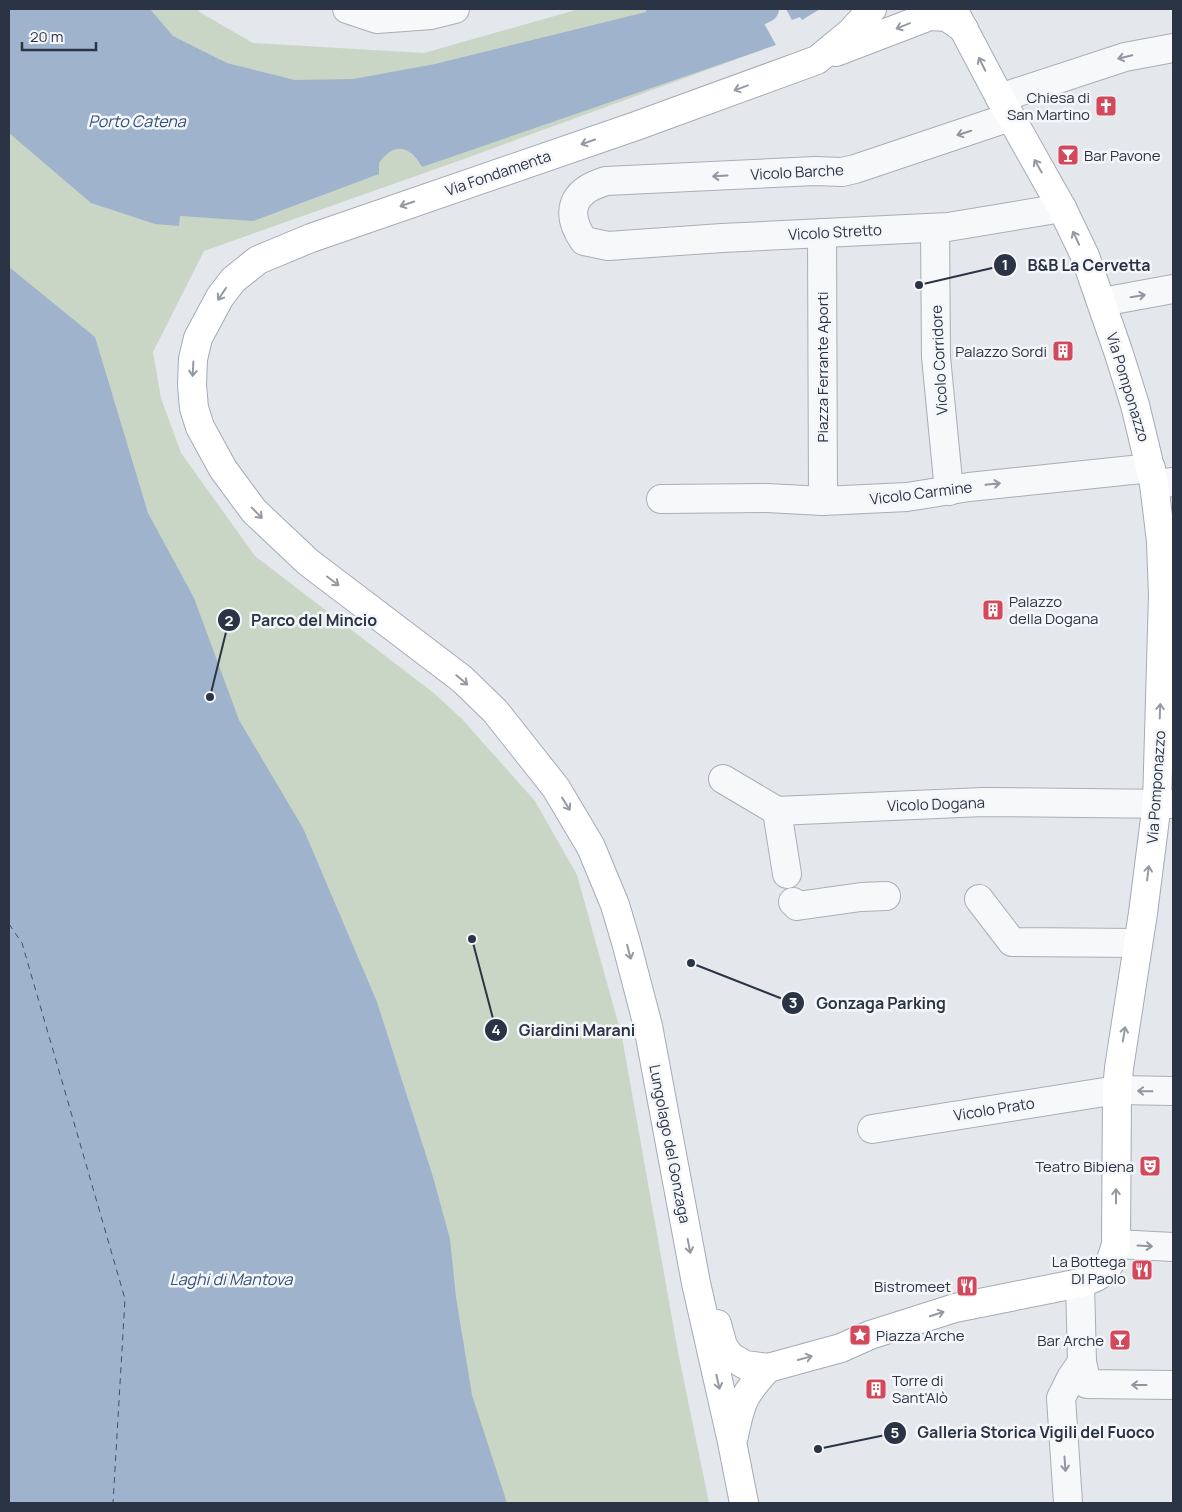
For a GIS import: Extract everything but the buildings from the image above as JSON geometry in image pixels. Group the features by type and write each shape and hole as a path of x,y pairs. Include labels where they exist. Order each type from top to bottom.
{"main road":[{"name":"Via Fondamenta","path":"817,60 851,32 872,9"},
{"name":"Via Fondamenta","path":"207,323 220,297 233,280 258,260 272,253 320,234 636,126 817,60 930,16 958,19"},
{"name":"Via Pomponazzo","path":"958,19 1005,108 1062,208 1085,256 1160,478 1165,803 1138,944 1119,1068 1117,1090 1116,1244 1110,1266 1092,1278"},
{"name":"Lungolago del Gonzaga","path":"207,323 198,338 193,359 192,385 194,408 200,427 213,452 236,487 254,511 308,562 462,679 495,711 556,788 591,847 614,905 626,942 646,1019 696,1283 744,1503"},
{"path":"696,1283 710,1294 723,1346 730,1356 745,1365 768,1368 841,1348 870,1335 956,1308 1092,1278"},
{"path":"732,1442 742,1402 754,1383 768,1368"}],"street":[{"path":"347,9 376,19 431,14 455,9"},
{"name":"Vicolo Barche","path":"606,181 842,172 855,169 1125,57 1173,48"},
{"name":"Vicolo Stretto","path":"606,181 592,185 575,199 572,216 575,226 584,241 608,246 948,227 1062,208"},
{"name":"Vicolo Corridore","path":"935,228 936,357 950,491"},
{"name":"Piazza Ferrante Aporti","path":"822,233 823,502"},
{"path":"1102,302 1173,289"},
{"name":"Vicolo Carmine","path":"661,499 767,498 823,502 907,497 969,487 1160,478"},
{"path":"723,779 777,811 788,874"},
{"name":"Vicolo Dogana","path":"777,811 984,802 1165,803"},
{"path":"792,902 797,906 861,897 886,896"},
{"path":"979,899 1012,942 1138,944"},
{"name":"Vicolo Prato","path":"872,1129 1117,1090 1173,1091"},
{"path":"1116,1244 1173,1247"},
{"path":"1092,1278 1082,1362 1087,1384 1173,1385"},
{"path":"1068,1503 1061,1398 1082,1362"}],"green space":[{"path":"9,9 197,9 253,43 424,53 579,9 738,9 759,51 461,160 204,251 153,352 161,398 181,453 255,556 435,694 462,719 535,801 577,875 622,1037 678,1352 709,1503 9,1503"}],"water":[{"name":"Porto Catena","path":"9,9 150,9 173,36 227,63 295,80 353,79 435,64 646,12 647,9 756,9 776,45 422,167 412,154 402,149 396,149 385,156 379,163 379,174 253,221 180,216 179,226 155,224 91,203 9,133"},
{"path":"786,9 820,9 802,20 800,17 792,20"},
{"name":"Laghi di Mantova","path":"9,267 95,337 148,513 194,598 239,720 303,828 377,1002 433,1177 450,1239 456,1297 472,1395 507,1503 9,1503"}],"waterway":[{"path":"758,13 766,9"}],"ferry route":[{"path":"9,924 22,943 125,1299 113,1503"}],"place":[{"name":"Chiesa di San Martino","path":"1106,106"},
{"name":"Bar Pavone","path":"1068,155"},
{"name":"B&B La Cervetta","path":"919,285"},
{"name":"Palazzo Sordi","path":"1063,351"},
{"name":"Palazzo della Dogana","path":"993,610"},
{"name":"Parco del Mincio","path":"210,697"},
{"name":"Giardini Marani","path":"472,939"},
{"name":"Gonzaga Parking","path":"691,963"},
{"name":"Teatro Bibiena","path":"1150,1166"},
{"name":"La Bottega DI Paolo","path":"1142,1270"},
{"name":"Bistromeet","path":"967,1286"},
{"name":"Piazza Arche","path":"860,1335"},
{"name":"Bar Arche","path":"1120,1340"},
{"name":"Torre di Sant'Alò","path":"876,1389"},
{"name":"Galleria Storica Vigili del Fuoco","path":"818,1449"}]}
